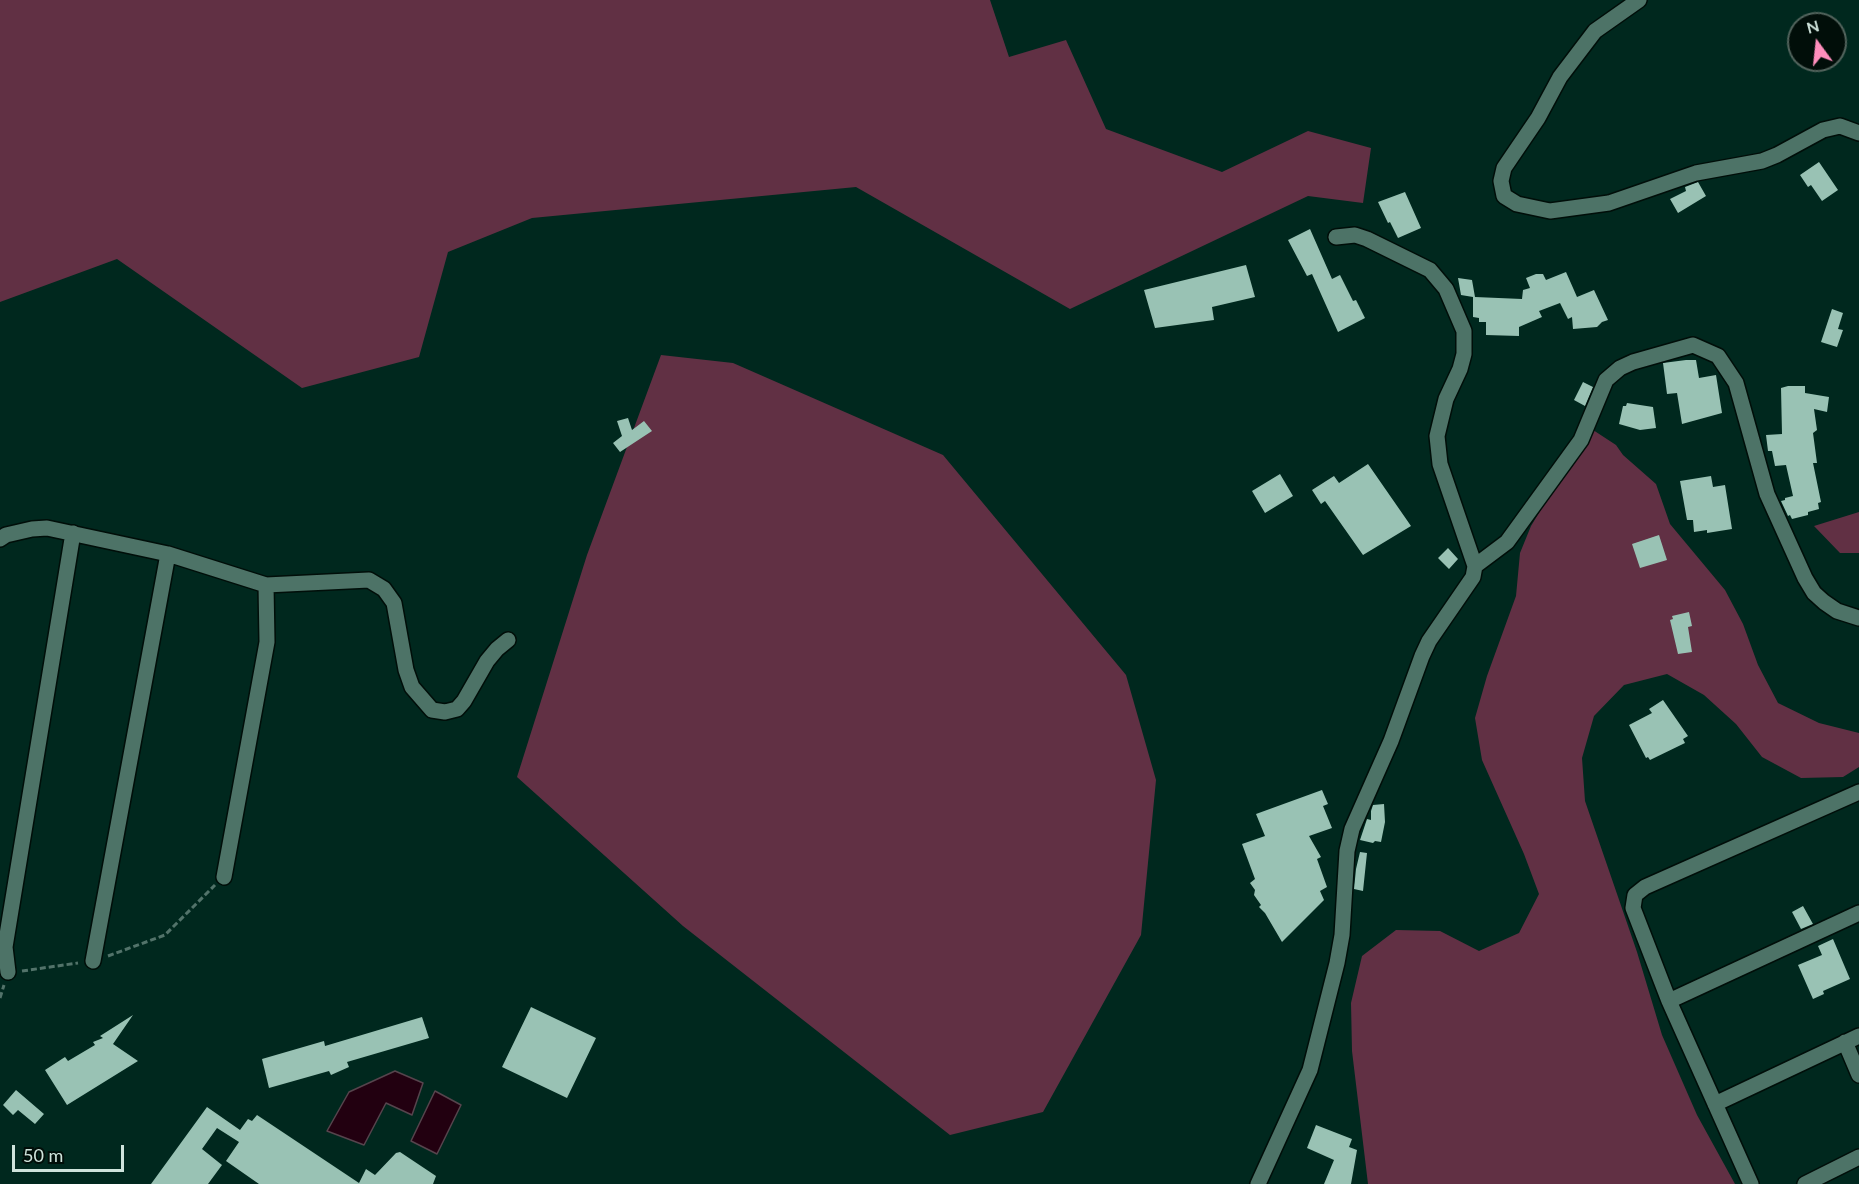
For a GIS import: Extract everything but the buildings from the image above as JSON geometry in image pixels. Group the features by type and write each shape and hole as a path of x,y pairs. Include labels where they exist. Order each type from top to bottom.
{"street":[{"path":"1639,0 1595,31 1560,77 1538,118 1504,168 1501,181 1504,196 1517,204 1550,211 1609,203 1696,173 1762,161 1823,130 1840,126 1859,133"},
{"path":"1336,237 1354,235 1367,239 1430,270 1446,289 1464,331 1464,354 1460,369 1446,399 1437,436 1440,464 1475,566"},
{"path":"1258,1184 1310,1070 1337,963 1345,907 1347,851 1352,829 1391,741 1422,656 1429,641 1469,583 1475,566 1507,542 1581,440 1606,380 1620,368 1633,362 1693,345 1718,356 1736,383 1767,494 1805,578 1824,602 1837,611 1859,618"},
{"path":"0,539 32,529 47,528 168,554 266,585 369,580 384,589 394,603 406,670 412,687 432,710 445,712 457,709 487,661 496,649 508,640"},
{"path":"8,972 5,947 73,533"},
{"path":"93,961 168,554"},
{"path":"224,877 267,642 266,585"},
{"path":"1751,1184 1669,1002 1633,908 1635,896 1645,887 1859,792"},
{"path":"1669,1002 1859,913"},
{"path":"1715,1104 1852,1039 1859,1075"},
{"path":"1805,1184 1859,1156"}],"shaded area":[{"path":"0,0 990,0 1009,57 1066,40 1106,129 1222,172 1308,131 1371,148 1363,203 1308,196 1070,309 856,187 532,218 448,252 419,357 302,388 117,259 0,302"},
{"path":"661,355 733,363 943,455 1126,675 1156,780 1141,935 1043,1112 950,1135 683,926 517,777 587,555"},
{"path":"1590,428 1616,445 1623,455 1656,484 1670,524 1725,590 1743,624 1758,665 1778,703 1819,723 1859,733 1859,767 1843,777 1801,778 1762,757 1736,724 1704,695 1667,674 1624,685 1594,716 1582,758 1585,801 1637,952 1662,1035 1697,1115 1735,1184 1368,1184 1352,1051 1351,1003 1362,956 1396,930 1440,931 1479,951 1519,933 1539,894 1524,854 1482,760 1475,718 1487,676 1516,596 1520,553 1531,526"},
{"path":"1859,512 1859,553 1840,553 1814,526"},
{"path":"395,1071 423,1083 412,1115 386,1103 364,1145 327,1131 349,1092"},
{"path":"435,1091 461,1105 437,1154 411,1141"}]}
